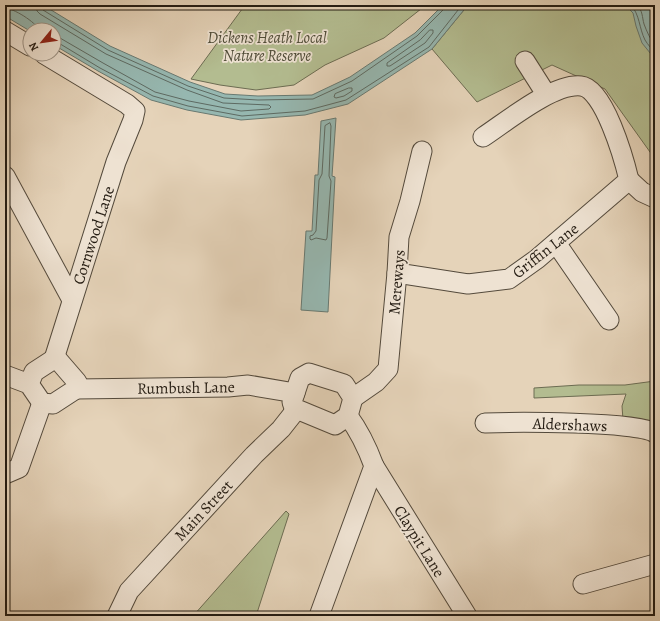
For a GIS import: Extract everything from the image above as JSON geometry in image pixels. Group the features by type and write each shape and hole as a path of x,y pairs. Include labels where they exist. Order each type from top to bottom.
{"street":[{"path":"5,31 22,41"},
{"path":"526,61 546,94"},
{"name":"Cornwood Lane","path":"54,359 116,162 133,120 135,111 127,104 57,62"},
{"path":"483,137 546,94 566,86 582,86 595,95 611,123 623,155 629,180 642,192 655,198"},
{"name":"Mereways","path":"353,398 376,382 388,369 399,237 410,201 422,151"},
{"path":"5,176 72,300"},
{"name":"Griffin Lane","path":"397,273 468,284 509,279 538,259 629,180"},
{"path":"556,243 609,320"},
{"path":"29,384 34,372 54,359 58,360 77,382 76,389 53,404 42,403"},
{"path":"295,401 300,378 309,373 344,384 353,398 348,416 367,446 374,466 319,616"},
{"path":"5,375 29,384 42,403"},
{"name":"Rumbush Lane","path":"76,389 228,387 248,385 295,401 335,425 348,416"},
{"name":"Main Street","path":"117,616 129,591 254,455 280,429 295,401"},
{"path":"5,474 19,468 42,403"},
{"name":"Aldershaws","path":"485,423 511,422 604,425 640,428 651,430 655,433"},
{"name":"Claypit Lane","path":"374,466 467,616"},
{"path":"583,584 655,564"}],"green space":[{"name":"Dickens Heath Local Nature Reserve","path":"245,5 426,5 384,38 325,65 294,85 256,90 191,79"},
{"path":"468,5 655,5 655,159 605,89 552,65 477,102 432,49"},
{"path":"655,381 655,429 623,420 622,406 626,394 534,398 534,388 579,385 625,385"},
{"path":"286,511 289,514 256,616 193,616"}],"water":[{"path":"5,5 43,5 110,46 190,82 225,94 258,96 312,95 350,77 415,33 443,5 468,5 432,49 348,104 305,115 241,120 187,110 151,100 62,50 62,22 22,22 22,26 5,16"},
{"path":"625,5 655,5 655,59 642,43 633,13"},
{"path":"336,118 332,176 335,177 328,312 301,310 306,231 312,231 315,175 318,175 321,121"}]}
